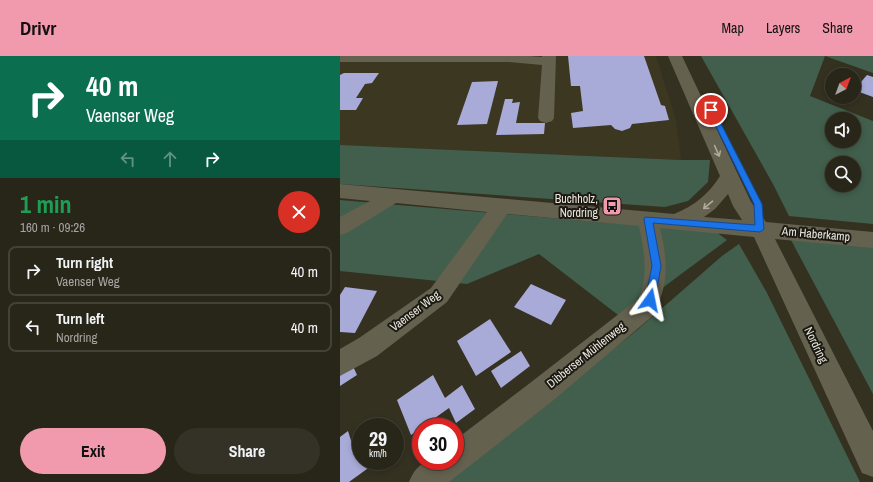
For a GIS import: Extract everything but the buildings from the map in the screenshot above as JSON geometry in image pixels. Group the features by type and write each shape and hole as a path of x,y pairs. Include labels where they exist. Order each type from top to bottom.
{"street":[{"name":"Nordring","path":"675,56 743,206 760,229 873,462"},
{"name":"Nordring","path":"685,56 758,204 760,229"},
{"path":"340,58 549,59 546,118"},
{"path":"676,222 694,215 712,202 723,188 729,176"},
{"path":"340,191 760,229"},
{"path":"340,227 395,195"},
{"name":"Vaenser Weg","path":"340,363 368,347 439,295 503,205"},
{"name":"Dibberser Mühlenweg","path":"464,451 540,393 646,307 650,300 657,266 648,219"},
{"name":"Am Haberkamp","path":"760,229 873,240"},
{"path":"424,482 439,470"}],"shaded area":[{"path":"340,56 656,56 676,120 681,160 340,145"}],"green space":[{"path":"701,56 825,56 810,96 825,102 825,104 830,104 850,112 825,112 825,148 861,148 861,116 873,121 873,224 789,216 773,184"},
{"path":"825,56 873,56 873,73"},
{"path":"340,145 710,160 708,182 688,201 665,207 340,184"},
{"path":"340,200 716,232 727,240 622,318 539,254 467,284 340,271"},
{"path":"791,240 873,247 873,394"},
{"path":"739,244 767,293 860,482 446,482 461,470 464,470 464,468 636,331 722,256"}],"place":[{"name":"Buchholz, Nordring","path":"612,206"}],"route":[{"path":"650,300 657,266 648,219 760,229 758,204 711,110"}]}
